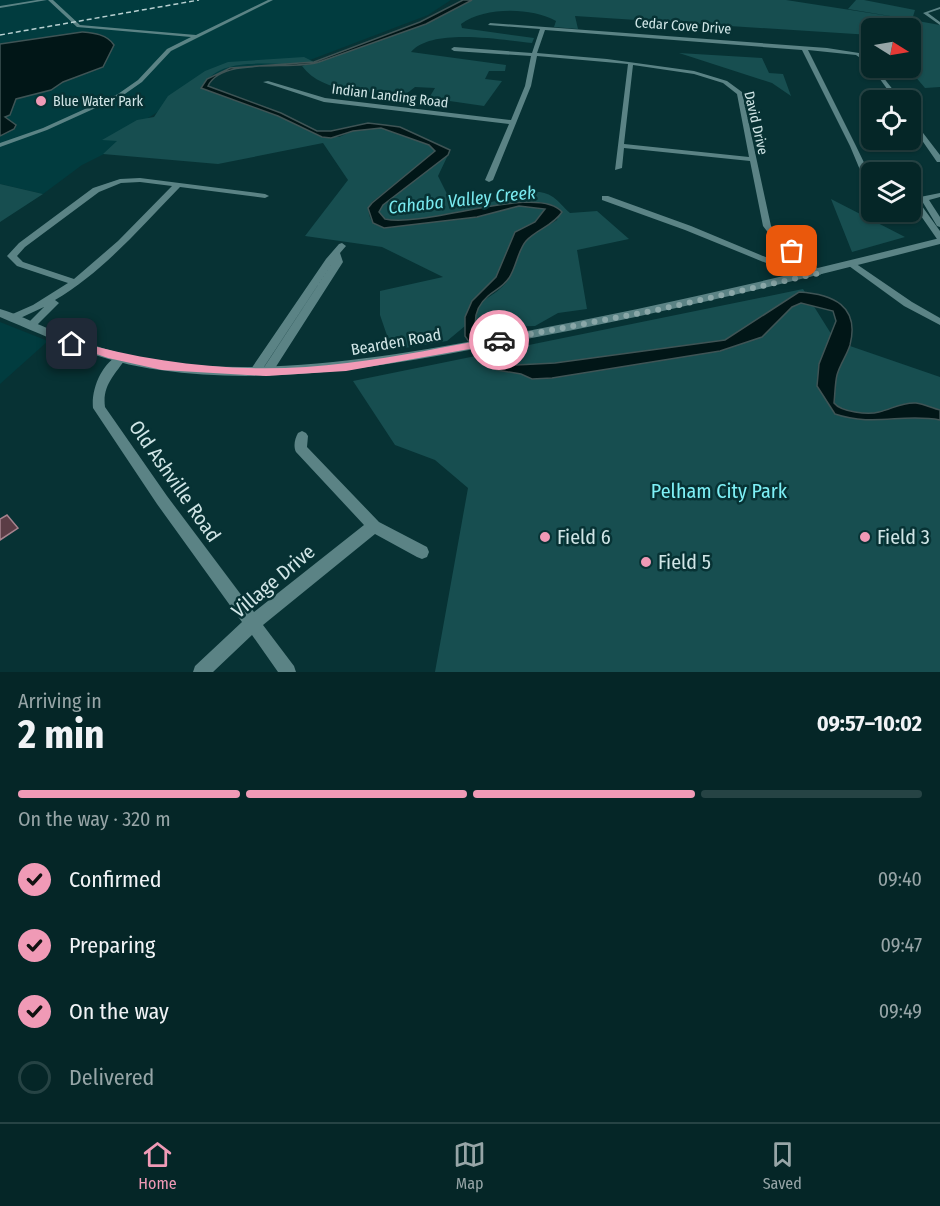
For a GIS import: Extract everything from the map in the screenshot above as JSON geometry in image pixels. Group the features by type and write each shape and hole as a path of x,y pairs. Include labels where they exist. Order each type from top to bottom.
{"street":[{"path":"0,6 45,0"},
{"path":"51,0 79,26 195,36"},
{"path":"0,145 68,120 126,92 140,81 164,54 195,36 271,0"},
{"path":"940,8 925,13 940,24"},
{"name":"Cedar Cove Drive","path":"490,24 804,48 857,54 861,57"},
{"path":"489,180 530,79 534,56 543,29"},
{"path":"804,48 861,163"},
{"name":"David Drive","path":"454,50 682,69 735,87 740,93 767,225 779,241 819,273"},
{"path":"618,168 631,63"},
{"name":"Indian Landing Road","path":"266,82 324,100 513,122"},
{"path":"921,133 940,160"},
{"path":"621,146 752,159"},
{"path":"76,284 20,264 12,259 13,252 91,194 115,180 133,180 265,196"},
{"path":"30,326 102,262 178,185"},
{"path":"921,200 940,195"},
{"path":"605,198 688,228 806,276"},
{"path":"925,199 940,224"},
{"path":"921,212 940,239"},
{"name":"Bearden Road","path":"6,316 72,344 121,358 162,366 260,373 346,367 657,310 819,273 940,239"},
{"path":"260,373 339,262 340,250"},
{"path":"852,264 908,304 940,322"},
{"path":"6,316 44,305 67,291"},
{"name":"Old Ashville Road","path":"121,358 102,382 98,391 99,408 288,672"},
{"path":"302,436 300,448 374,526 422,552"},
{"name":"Village Drive","path":"201,672 252,624 374,526"}],"shaded area":[{"path":"0,0 451,0 428,15 310,60 224,71 148,118 144,134 82,165 43,194 0,184"},
{"path":"463,0 472,0 426,24 319,62 259,66 228,71 216,77 208,86 281,113 317,131 331,131 368,123 400,127 450,150 448,155 383,205 379,212 385,219 427,218 530,202 549,204 562,212 554,221 526,241 509,278 481,303 477,311 475,320 478,337 493,360 516,365 555,363 725,340 799,292 811,293 833,299 847,312 851,321 850,345 835,385 834,403 837,406 848,411 868,413 916,403 940,410 940,420 913,418 875,420 849,418 835,414 817,386 819,364 836,321 833,311 801,303 792,307 762,337 720,351 552,378 532,379 521,374 497,370 484,364 465,336 465,317 472,301 496,277 515,232 535,222 545,209 519,206 477,217 384,228 373,223 368,208 435,151 429,145 381,128 353,131 331,138 322,137 278,116 201,88 207,79 230,68 314,62 420,22"},
{"name":"Blue Water Park","path":"82,32 104,36 114,45 103,67 63,82 51,90 16,99 10,115 5,117 16,125 14,129 0,136 0,44"},
{"path":"0,322 48,341 0,384"}],"green space":[{"path":"472,0 786,0 902,18 861,18 861,34 575,16 578,29 554,27 556,21 534,13 508,11 482,14 471,18 461,24 462,28 534,38 532,43 451,37 421,44 411,52 506,65 505,71 489,71 485,79 502,81 484,106 429,98 435,88 415,87 406,94 365,92 336,87 311,75 302,66 426,24"},
{"path":"856,0 864,0 915,10 913,18 902,18 848,9"},
{"path":"921,22 940,25 940,87 925,88 916,78 921,78"},
{"path":"679,53 762,58 769,73 783,74 791,96 772,83"},
{"path":"304,57 314,62 237,65 223,69 211,76 201,88 278,116 322,137 339,137 353,131 381,128 429,145 436,151 372,202 369,212 373,223 477,217 519,206 545,209 535,222 515,232 497,276 468,310 465,326 447,341 392,350 380,315 380,291 443,277 382,247 305,236 348,180 323,143 218,164 103,154 117,141 102,140 137,120 154,117 168,96 205,71 228,62"},
{"path":"448,155 438,176 447,194 484,203 527,192 545,193 570,213 597,211 629,239 577,250 587,309 558,313 535,326 494,327 493,334 477,333 476,321 479,306 506,283 523,245 532,235 557,220 560,209 538,202 517,202 467,213 409,220 397,221 380,216 379,212 383,205"},
{"path":"0,184 43,194 0,222"},
{"path":"831,199 861,214 861,222 876,222 905,237 852,252"},
{"name":"Pelham City Park","path":"803,289 845,356 850,346 940,377 940,672 435,672 468,488 435,460 395,445 353,381"}],"building":[{"path":"7,515 18,528 0,540 0,519"}],"railway":[{"path":"0,35 199,0"}],"way so far":[{"path":"499,340 657,310 819,273 792,251"}],"place":[{"name":"Blue Water Park","path":"41,101"},
{"name":"Field 6","path":"545,537"},
{"name":"Field 3","path":"865,537"},
{"name":"Field 5","path":"646,562"}],"route":[{"path":"72,344 108,355 162,366 219,372 266,373 346,367 499,340"}],"water label":[{"name":"Cahaba Valley Creek","path":"462,200"}]}
